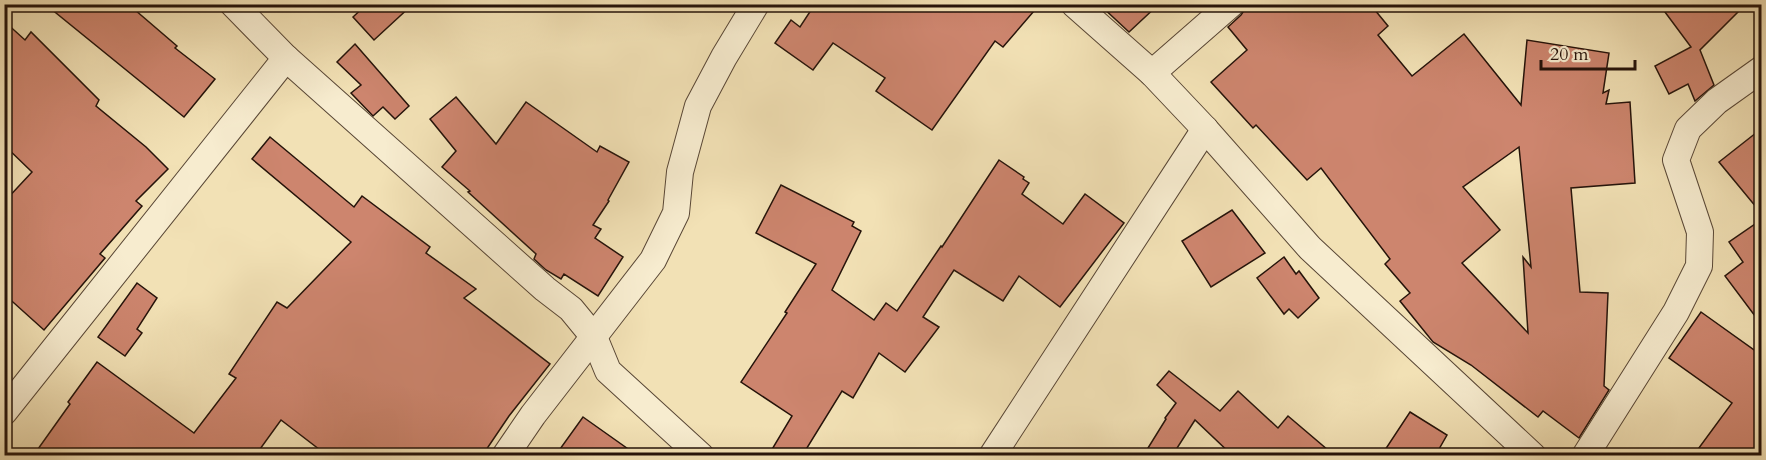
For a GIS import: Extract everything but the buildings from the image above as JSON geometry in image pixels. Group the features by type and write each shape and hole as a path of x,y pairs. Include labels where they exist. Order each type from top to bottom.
{"street":[{"path":"234,4 286,58 545,289 571,309 594,337 608,371 701,456"},
{"path":"505,456 533,415 653,260 676,213 680,172 698,106 756,4"},
{"path":"1074,4 1152,74 1205,129 1310,248 1533,456"},
{"path":"1152,74 1231,4"},
{"path":"4,412 286,58"},
{"path":"1586,456 1676,312 1699,266 1700,232 1676,160 1688,129 1717,101 1761,69"},
{"path":"992,456 1205,129"}]}
